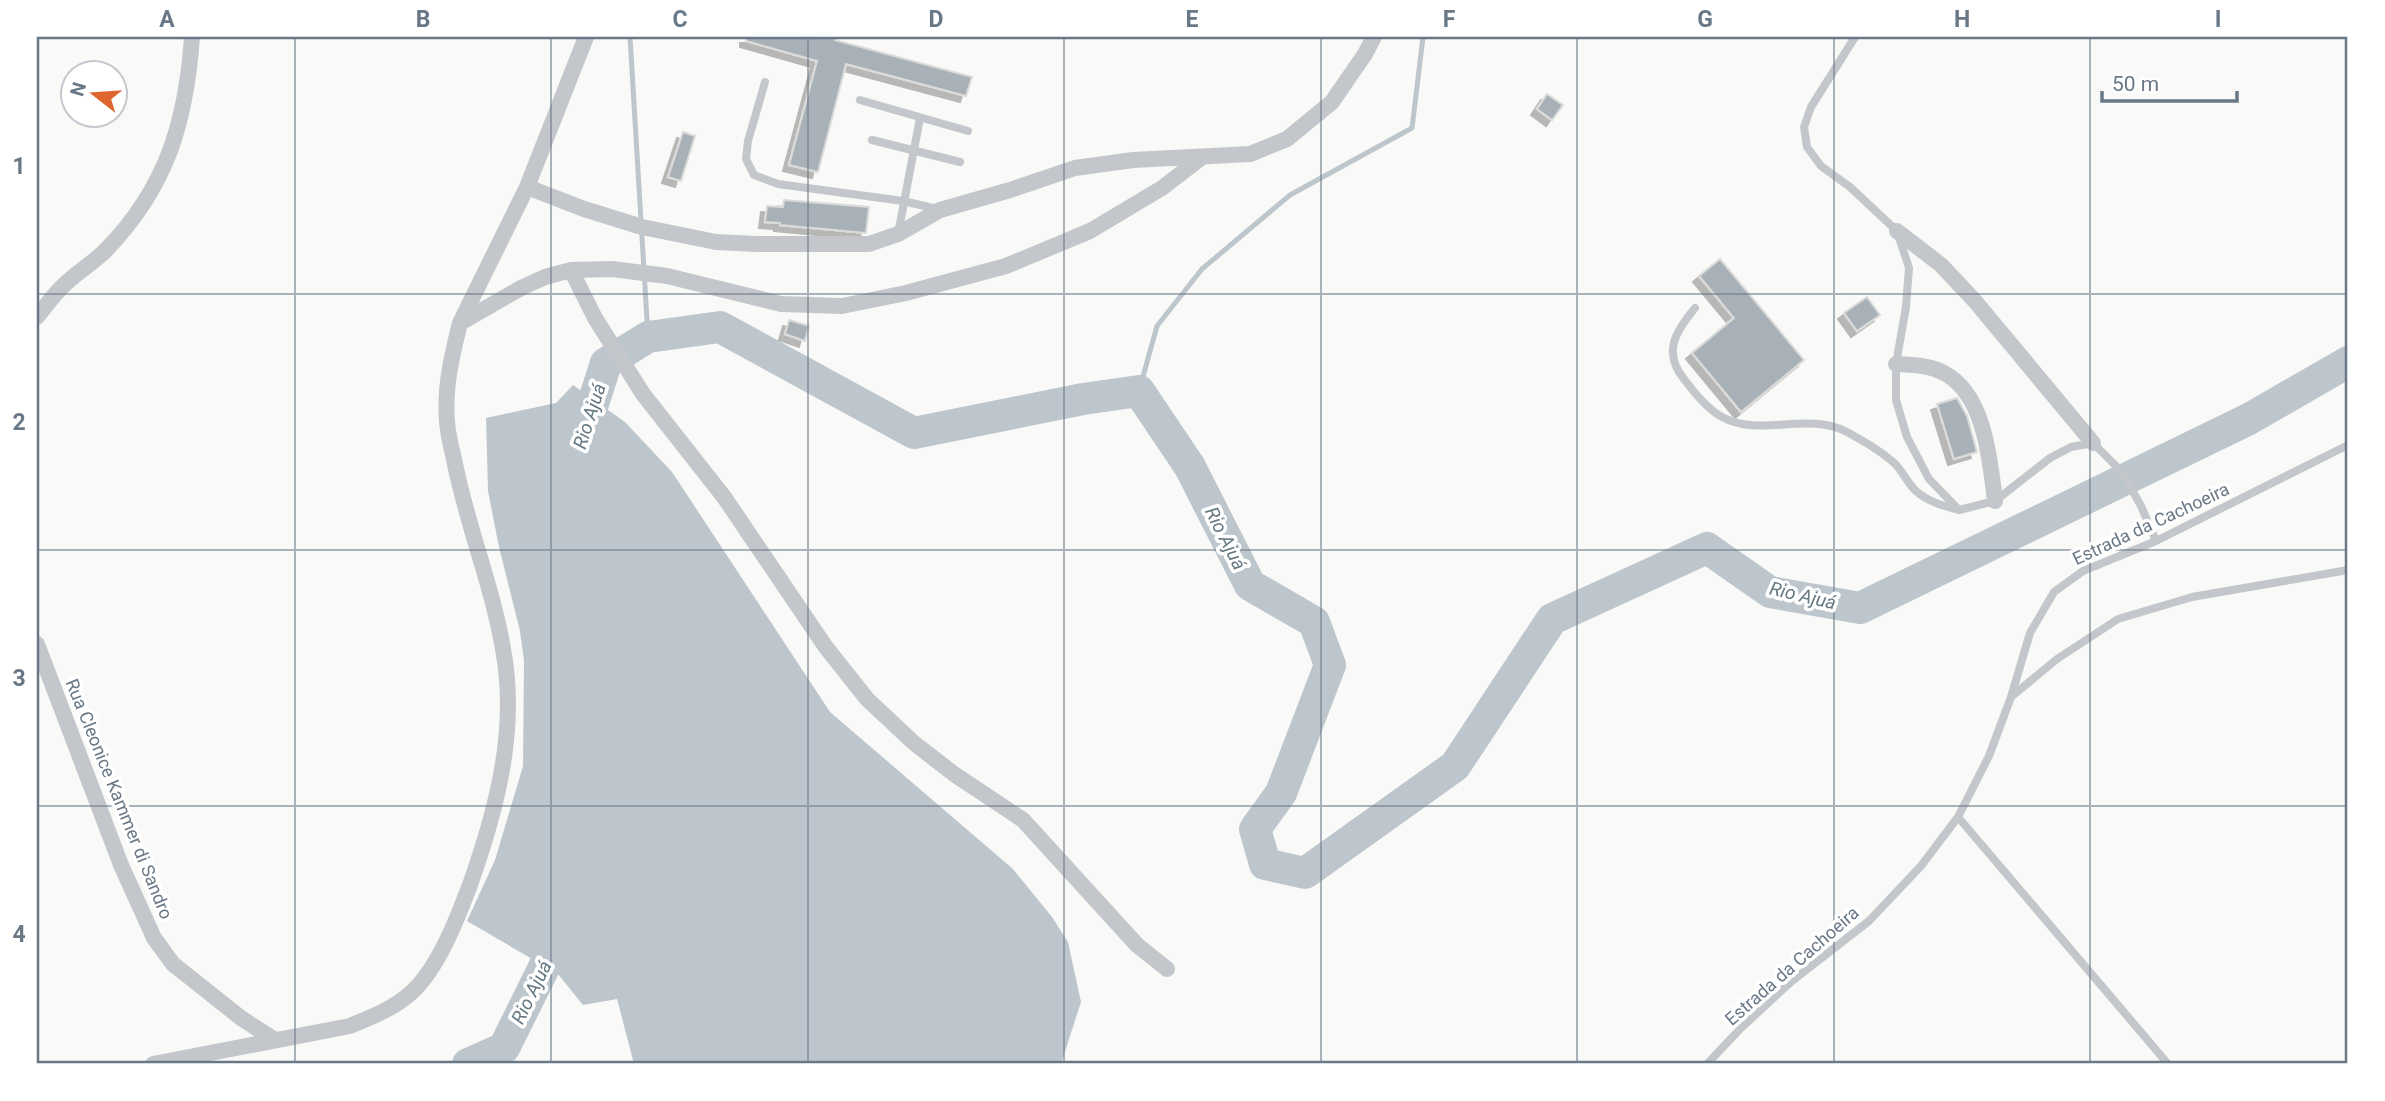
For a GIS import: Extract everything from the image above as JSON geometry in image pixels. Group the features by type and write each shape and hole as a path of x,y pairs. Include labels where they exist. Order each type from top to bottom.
{"street":[{"path":"37,317 62,287 105,251 140,211 167,162 180,123 192,37"},
{"path":"153,1064 275,1040 299,1038 350,1026 379,1013 408,996 436,962 463,904 485,842 501,777 509,716 504,649 458,482 447,422 448,373 460,323 527,187 586,37"},
{"path":"527,187 642,227 716,242 869,244 898,234 940,210 1075,168 1133,160 1250,153 1287,139 1332,102 1374,37"},
{"path":"460,323 521,288 545,277 571,270 612,269 667,276 782,304 842,306 905,293 1006,266 1090,231 1162,188 1201,158"},
{"path":"1897,231 1941,265 1966,291 2092,443"},
{"path":"571,270 595,318 643,394 724,497 825,646 867,699 914,743 954,774 1023,820 1137,944 1167,969"},
{"path":"1896,363 1920,365 1945,373 1965,390 1978,413 1987,444 1995,501"},
{"name":"Rua Cleonice Kammer di Sandro","path":"37,644 121,865 154,938 173,964 241,1018 275,1040"}],"lane":[{"path":"1855,37 1811,107 1804,127 1807,147 1821,166 1850,187 1897,231 1909,268 1906,307 1896,363 1896,400 1907,437 1929,479 1959,510"},
{"path":"765,82 747,150 746,159 754,175 778,184 903,201 940,210"},
{"path":"860,100 968,131"},
{"path":"898,234 920,118"},
{"path":"872,140 960,162"},
{"path":"1695,309 1679,327 1671,346 1679,373 1699,397 1721,417 1748,425 1814,422 1846,431 1894,462 1916,491 1936,504 1959,510 1995,501 2050,458 2071,446 2092,443 2122,472 2156,541"},
{"name":"Estrada da Cachoeira","path":"1707,1064 1791,981 1869,921 1921,866 1958,817 1989,756 2030,633 2054,592 2083,571 2156,541 2348,445"},
{"path":"2011,696 2057,659 2119,619 2192,597 2348,570"},
{"path":"1958,817 2168,1064"}],"water":[{"path":"573,385 625,422 672,472 830,712 1013,869 1052,917 1068,942 1081,1002 1061,1064 634,1064 617,999 583,1005 558,974 467,921 495,860 523,766 524,661 520,631 488,491 486,418 556,403"}],"building":[{"path":"746,37 836,37 835,40 972,77 966,96 846,64 818,172 789,165 817,61 746,41"},
{"path":"1547,94 1563,105 1552,120 1537,109"},
{"path":"683,132 695,136 681,181 668,177"},
{"path":"784,200 869,207 866,233 765,222 767,206 783,207"},
{"path":"1720,259 1804,360 1741,412 1692,353 1734,318 1699,276"},
{"path":"1867,297 1880,315 1857,331 1844,313"},
{"path":"789,320 809,326 805,341 785,334"},
{"path":"1957,398 1967,416 1977,452 1954,459 1937,404"}],"waterway":[{"path":"630,37 648,337"},
{"path":"1139,391 1157,326 1202,269 1290,195 1412,128 1423,37"},
{"name":"Rio Ajuá","path":"581,441 606,363 648,337 720,327 914,433 1083,399 1139,391 1190,467 1250,585 1314,622 1330,665 1281,793 1255,829 1265,864 1305,873 1455,766 1552,619 1707,548 1770,592 1860,608 2249,419 2348,362"},
{"name":"Rio Ajuá","path":"468,1064 504,1048 564,927"}]}
